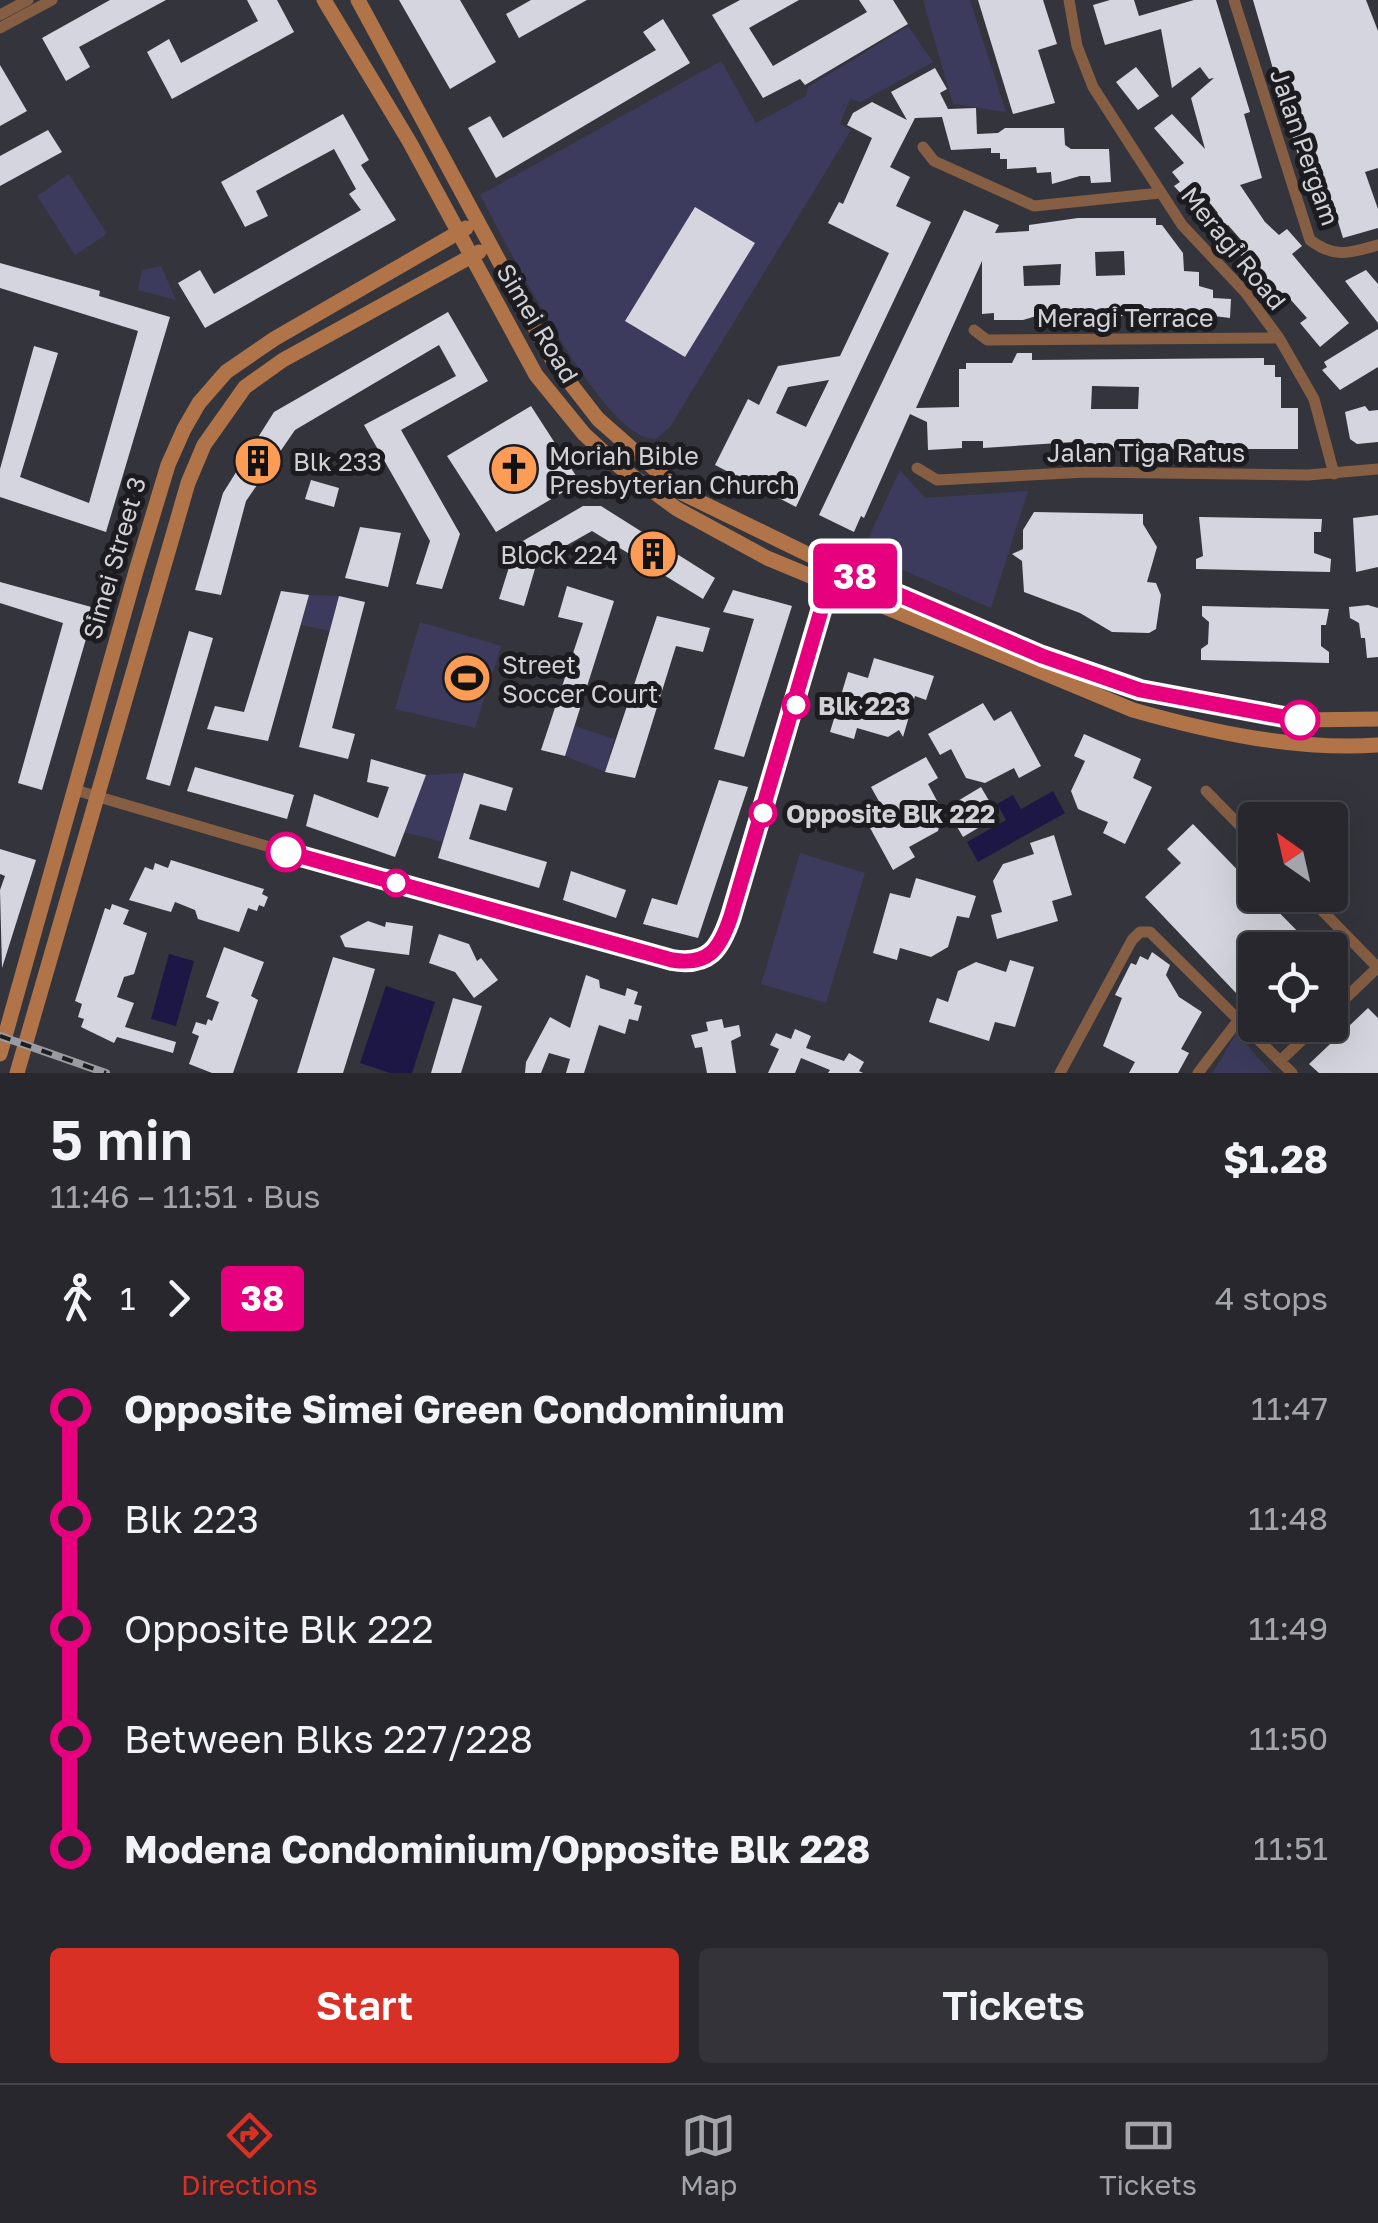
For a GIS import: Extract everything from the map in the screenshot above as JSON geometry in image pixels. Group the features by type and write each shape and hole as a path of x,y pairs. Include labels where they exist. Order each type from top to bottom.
{"main road":[{"name":"Simei Road","path":"324,0 536,375 584,434 644,488 768,558 1133,710 1186,725 1292,742 1349,748 1378,745"},
{"name":"Simei Road","path":"358,0 553,361 598,419 670,483 724,516 834,567 1042,656 1140,690 1300,720 1378,719"},
{"name":"Simei Street 3","path":"0,1054 168,465 199,403 226,372 274,339 478,221"},
{"name":"Simei Street 3","path":"17,1073 188,483 225,410 245,387 283,360 491,246"},
{"path":"536,375 542,360 553,361"}],"street":[{"path":"0,15 28,0"},
{"path":"0,28 52,0"},
{"name":"Meragi Road","path":"1069,0 1085,68 1191,237 1245,292 1279,338 1314,399 1334,474"},
{"name":"Jalan Pergam","path":"1234,0 1310,240 1326,252 1344,255 1378,245"},
{"path":"922,148 934,161 1034,206 1160,193"},
{"name":"Meragi Terrace","path":"974,330 987,340 1279,338"},
{"name":"Jalan Tiga Ratus","path":"918,468 937,480 1087,472 1334,474 1378,470"},
{"path":"75,790 620,947 692,964 720,947 727,929 834,567"},
{"path":"1206,790 1238,823"},
{"path":"1324,912 1378,968 1348,996"},
{"path":"1060,1073 1140,932 1159,939 1238,1016"},
{"path":"1198,1073 1238,1021"},
{"path":"1264,1042 1292,1073"},
{"path":"1282,1060 1301,1042"}],"shaded area":[{"path":"923,0 970,0 1006,112 953,104"},
{"path":"908,26 933,62 861,102 850,99 840,124 851,130 670,427 656,439 635,432 584,376 480,195 721,61 756,123 806,96 808,87"},
{"path":"69,174 107,234 75,255 37,196"},
{"path":"161,266 176,300 138,290 142,270"},
{"path":"900,470 925,498 1028,491 991,608 880,560 859,558"},
{"path":"309,595 339,596 330,631 301,625"},
{"path":"420,622 501,646 475,728 395,709"},
{"path":"575,726 614,739 605,772 565,756"},
{"path":"464,773 443,842 403,832 426,775"},
{"path":"1053,791 1065,813 978,862 967,842 1006,820 997,804 1013,795 1021,809"},
{"path":"800,853 865,873 826,1003 761,984"},
{"path":"169,954 194,961 176,1026 151,1019"},
{"path":"386,986 435,1002 412,1073 390,1073 360,1063"},
{"path":"1236,1033 1238,1042 1244,1042 1272,1073 1213,1073"}],"building":[{"path":"110,0 166,0 79,47 90,67 66,81 42,38"},
{"path":"247,0 277,0 294,32 172,99 147,52 169,39 181,63 258,21"},
{"path":"399,0 460,0 496,62 450,89"},
{"path":"531,0 587,0 519,38 506,14"},
{"path":"740,0 799,0 749,28 773,66 867,12 859,0 893,0 908,24 805,85 800,79 763,98 712,15"},
{"path":"978,0 1043,0 1057,44 1038,50 1055,103 1013,114"},
{"path":"1134,0 1139,16 1194,0 1216,0 1250,112 1244,114 1262,178 1240,185 1265,222 1279,235 1287,229 1302,246 1292,254 1349,323 1320,347 1300,323 1307,318 1290,299 1285,304 1259,273 1254,277 1239,259 1242,257 1236,249 1242,241 1228,225 1219,232 1209,220 1218,213 1205,197 1198,203 1190,194 1185,198 1174,186 1180,182 1172,172 1184,163 1154,128 1172,114 1205,149 1191,98 1214,78 1209,79 1200,67 1172,88 1161,29 1105,45 1093,5"},
{"path":"1253,0 1366,0 1378,31 1378,168 1365,172 1378,209 1378,228 1343,238 1336,215 1317,220"},
{"path":"663,19 690,63 496,178 468,128 490,116 503,138 656,50 643,32"},
{"path":"0,65 27,111 0,126"},
{"path":"1136,67 1159,96 1138,110 1116,82"},
{"path":"935,68 947,89 940,93 948,109 976,108 977,134 998,133 1005,128 1064,128 1065,145 1071,149 1109,149 1111,182 1091,183 1090,176 1080,176 1052,184 1051,172 1037,173 1036,167 1007,169 1007,159 1000,159 1000,153 991,153 991,148 951,150 942,117 915,118 890,167 910,177 896,206 931,222 796,507 715,465 748,399 759,405 778,366 840,356 889,253 828,223 839,202 843,204 872,138 847,125 853,113 872,102 907,120 891,92","holes":["829,380 806,427 776,413 788,387"]},
{"path":"343,114 369,160 361,165 396,220 205,328 178,283 200,270 214,294 361,210 349,194 356,189 334,149 256,191 268,216 245,227 221,182"},
{"path":"48,130 62,152 0,186 0,156"},
{"path":"695,207 755,243 685,357 625,321"},
{"path":"964,210 999,225 995,233 1029,231 1029,225 1078,218 1156,218 1156,225 1162,225 1183,253 1184,271 1199,272 1199,286 1213,290 1213,298 1231,299 1230,318 1189,313 1081,318 1081,314 1043,314 1023,320 994,320 994,313 982,314 982,261 916,408 959,407 959,369 966,369 966,363 1012,363 1017,353 1032,353 1032,360 1264,358 1264,365 1275,365 1275,377 1281,377 1281,408 1298,408 1298,449 1170,449 1170,444 1145,443 1145,449 1074,448 1074,442 983,448 983,441 962,441 962,448 928,450 927,422 910,414 864,518 861,516 854,532 819,515","holes":["1124,251 1125,275 1096,276 1095,252","1061,264 1060,285 1024,286 1023,266","1092,386 1139,387 1138,409 1091,409"]},
{"path":"0,263 100,291 99,296 170,317 106,532 0,497 0,469 34,346 58,353 20,477 89,503 138,331 0,288"},
{"path":"1366,270 1378,284 1378,323 1345,281"},
{"path":"448,312 488,381 401,430 460,534 442,589 416,584 430,541 364,425 456,376 439,345 295,430 246,501 221,595 195,590 223,493 274,412"},
{"path":"1378,329 1378,367 1340,390 1322,370 1327,367 1324,362"},
{"name":"Moriah Bible Presbyterian Church","path":"531,406 580,482 496,532 447,456"},
{"path":"1365,406 1369,411 1378,410 1378,442 1357,444 1350,439 1345,412"},
{"path":"311,480 339,488 334,507 305,499"},
{"name":"Block 224","path":"583,506 601,506 715,578 703,599 592,531 537,562 524,606 499,599 516,545"},
{"path":"1034,512 1143,514 1143,524 1157,547 1147,582 1156,583 1161,595 1156,629 1149,633 1112,632 1080,613 1024,592 1022,561 1012,554 1023,549 1023,530"},
{"path":"1378,515 1378,567 1356,572 1353,518"},
{"path":"1199,517 1322,519 1321,532 1314,532 1314,553 1331,559 1330,572 1196,569 1196,559 1203,556"},
{"path":"360,527 401,533 388,587 345,578"},
{"path":"0,582 95,608 42,790 18,783 63,623 0,603"},
{"path":"567,586 614,601 565,756 541,750 583,623 558,617"},
{"name":"Blk 223","path":"733,590 792,606 744,757 714,749 754,619 723,612"},
{"path":"281,591 309,595 268,741 207,729 215,706 244,712"},
{"path":"339,596 365,602 332,728 355,734 348,759 299,747"},
{"path":"1202,606 1329,609 1326,625 1321,625 1321,646 1329,652 1329,663 1201,660 1201,649 1208,644 1209,622 1202,616"},
{"path":"1349,607 1378,608 1378,657 1367,658 1365,638 1361,638 1359,623 1350,618"},
{"path":"657,616 710,628 703,652 676,646 635,778 605,772"},
{"path":"189,631 213,638 170,786 146,779"},
{"path":"874,658 934,676 926,700 915,696 903,737 899,730 888,737 857,728 854,739 830,732 848,672 868,678"},
{"path":"983,703 994,721 1011,711 1041,766 1019,778 1014,768 985,783 966,778 951,749 940,755 928,734"},
{"path":"1084,734 1141,759 1133,778 1152,787 1125,844 1103,833 1108,822 1078,809 1071,791 1085,761 1074,756"},
{"path":"926,757 938,778 928,784 943,812 938,831 909,847 915,857 893,870 863,815 881,805 871,787"},
{"path":"371,759 426,775 395,857 306,826 314,794 378,818 389,787 367,782"},
{"path":"195,767 294,795 287,819 187,791"},
{"path":"464,773 513,788 506,811 480,804 469,839 547,862 539,888 438,858"},
{"path":"719,780 748,787 698,938 643,924 652,898 677,905"},
{"path":"981,787 998,816 963,837 946,808"},
{"path":"1193,824 1238,870 1238,912 1279,912 1298,932 1238,932 1236,993 1145,897 1181,863 1167,849"},
{"path":"1054,835 1072,895 1052,901 1058,921 997,939 991,915 1002,912 993,881 1003,864 1034,854 1030,843"},
{"path":"0,849 36,860 2,968 0,890 5,876 0,874"},
{"path":"171,860 264,889 262,894 268,897 264,907 259,905 257,911 248,908 239,932 198,919 195,910 175,902 171,912 129,900 145,867 153,870 155,863 168,868"},
{"path":"571,871 626,890 616,918 563,900"},
{"path":"916,878 976,896 969,918 957,916 948,947 931,957 900,948 897,960 873,953 890,893 910,898"},
{"path":"112,904 129,910 123,924 147,933 134,974 124,977 117,997 134,1003 125,1027 176,1042 173,1053 117,1037 114,1043 81,1027 84,1019 78,1017 82,1004 75,1001 105,908 110,910"},
{"path":"368,921 385,927 386,922 413,926 409,955 345,947 340,936"},
{"path":"439,934 469,944 477,961 481,958 498,980 474,998 455,972 429,963"},
{"path":"224,947 264,962 251,996 258,1000 233,1073 212,1073 189,1064 199,1036 192,1033 196,1022 206,1025 208,1019 212,1021 219,1002 206,997"},
{"path":"1152,952 1170,965 1166,975 1179,997 1202,1012 1181,1049 1189,1053 1178,1073 1129,1073 1135,1062 1103,1046 1122,998 1115,995 1131,963 1136,965 1140,956 1148,960"},
{"path":"333,957 375,969 366,999 343,1073 297,1073"},
{"path":"1010,960 1034,967 1015,1027 995,1022 989,1041 929,1022 937,998 948,1002 958,971 976,962 1006,972"},
{"path":"586,975 599,980 600,988 625,996 627,988 638,992 634,1004 642,1006 638,1021 629,1019 625,1034 599,1025 584,1073 566,1073 570,1059 549,1053 541,1073 525,1073 526,1062 550,1017 570,1028"},
{"path":"453,998 482,1006 461,1073 431,1073"},
{"path":"1368,1008 1378,1018 1378,1073 1319,1073 1309,1064 1332,1042 1348,1042 1348,1027"},
{"path":"722,1019 724,1028 739,1025 741,1036 731,1041 736,1073 707,1073 702,1047 695,1048 691,1035 708,1031 706,1022"},
{"path":"795,1029 811,1036 806,1048 844,1061 849,1053 864,1062 859,1071 863,1073 828,1073 830,1070 801,1058 795,1073 768,1073 779,1049 770,1045 776,1033 791,1039"}],"railway":[{"path":"0,1036 106,1073"}],"bus line":[{"name":"38","path":"286,852 672,960 692,964 706,959 720,947 731,916 834,567 1042,656 1140,690 1192,703 1300,720"}],"place":[{"name":"Blk 233","path":"258,461"},
{"name":"Moriah Bible Presbyterian Church","path":"514,469"},
{"name":"Block 224","path":"653,554"},
{"name":"Street Soccer Court","path":"467,678"},
{"name":"Blk 223","path":"796,705"},
{"name":"Opposite Blk 222","path":"763,813"}]}
